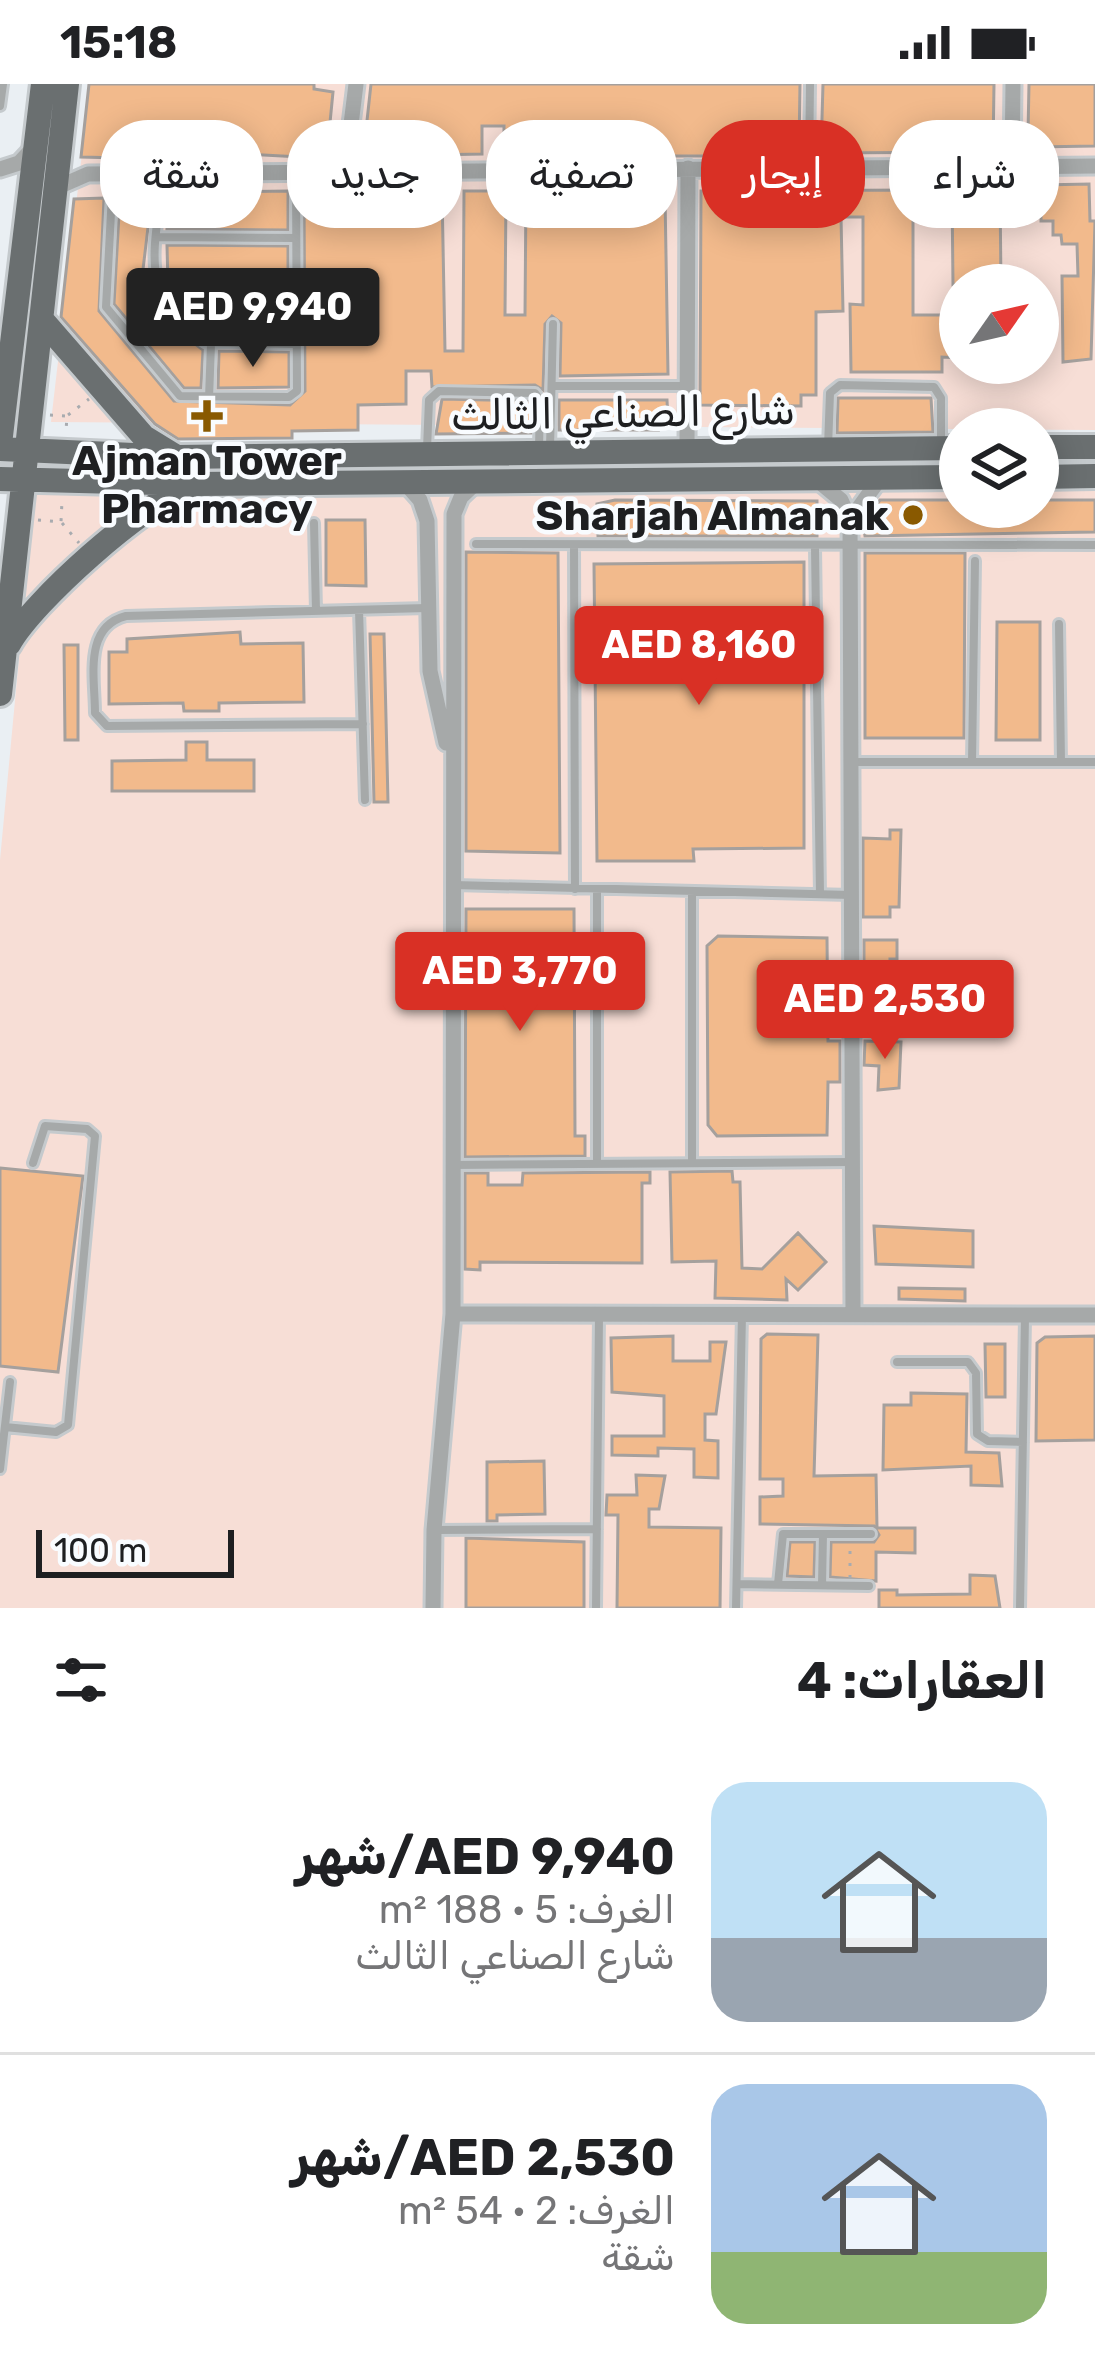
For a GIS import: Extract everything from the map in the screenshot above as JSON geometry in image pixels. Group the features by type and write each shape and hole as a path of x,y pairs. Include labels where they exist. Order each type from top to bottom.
{"main road":[{"path":"0,694 12,479 27,451 56,188 43,84"},
{"path":"0,447 48,144 67,84"},
{"path":"0,347 17,321"},
{"path":"44,322 144,437 178,457"},
{"name":"شارع الصناعي الثالث","path":"0,447 178,457 939,448"},
{"path":"1059,448 1095,447"},
{"path":"491,479 510,463 558,462 551,451"},
{"path":"1059,476 1095,476"},
{"name":"شارع الصناعي الثالث","path":"12,479 198,484 939,477"},
{"path":"4,657 29,614 160,500 198,484"}],"street":[{"path":"352,120 356,84"},
{"path":"1013,84 1013,120"},
{"path":"0,169 48,144 88,174"},
{"path":"1059,166 1095,166"},
{"path":"686,450 688,169"},
{"path":"462,172 701,169"},
{"path":"56,188 100,174"},
{"path":"850,520 881,477"},
{"path":"815,478 834,491 850,520 853,1314"},
{"path":"400,479 420,500 427,520 430,671 451,757"},
{"path":"433,1608 434,1530 454,1314 454,514 461,497 491,479"},
{"path":"454,1314 1095,1315"}],"lane":[{"path":"0,106 2,84"},
{"path":"810,84 810,120"},
{"path":"110,228 106,308 176,393 209,398 292,396 297,388 296,228"},
{"path":"158,228 157,292 200,339 211,344 297,344"},
{"path":"157,237 296,238"},
{"path":"157,292 297,290"},
{"path":"551,451 553,324"},
{"path":"209,398 211,344"},
{"path":"828,449 830,393 837,385 934,387 943,408"},
{"path":"552,386 687,386"},
{"path":"427,453 429,400 439,391 535,393 551,451"},
{"path":"314,524 316,611"},
{"path":"476,544 850,548 1095,544"},
{"path":"574,545 575,890"},
{"path":"815,548 820,894"},
{"path":"972,762 975,562"},
{"path":"363,724 112,726 97,717 95,646 112,621 428,608"},
{"path":"359,610 365,800"},
{"path":"1059,624 1061,762"},
{"path":"851,762 1095,762"},
{"path":"454,885 852,895"},
{"path":"597,890 598,1163"},
{"path":"692,892 692,1161"},
{"path":"5,1427 56,1432 68,1425 95,1136 87,1130 45,1126 33,1163"},
{"path":"452,1165 853,1162"},
{"path":"736,1608 742,1312"},
{"path":"596,1608 598,1314"},
{"path":"1020,1608 1025,1315"},
{"path":"897,1362 972,1364 977,1434 988,1441 1023,1442"},
{"path":"0,1469 10,1382"},
{"path":"434,1530 597,1528"},
{"path":"822,1585 824,1534"},
{"path":"778,1585 781,1535 871,1534"},
{"path":"737,1584 869,1586"}],"path":[{"path":"67,416 103,389"},
{"path":"61,522 93,558"},
{"path":"849,1586 850,1534"}],"shaded area":[{"path":"90,84 1095,84 1095,430 1059,430 1059,408 939,408 939,429 51,422"},
{"path":"35,488 939,489 939,528 1059,528 1059,489 1095,489 1095,1608 0,1608 0,860"}],"building":[{"path":"89,84 314,84 314,89 333,92 330,120 287,120 287,156 263,155 263,120 100,120 100,157 81,157"},
{"path":"371,84 800,84 799,120 701,120 701,156 677,156 677,120 486,120 482,154 462,154 462,120 367,120"},
{"path":"823,84 994,84 993,120 889,120 889,153 865,153 865,120 822,120"},
{"path":"1029,84 1095,84 1095,146 1059,147 1059,120 1028,120"},
{"path":"1089,184 1090,221 1095,221 1091,359 1063,362 1062,276 1078,276 1077,244 1062,244 1061,235 1053,235 1053,228 1059,228 1059,185"},
{"path":"865,190 889,190 889,228 913,228 913,315 939,315 939,372 851,372 850,304 863,305"},
{"path":"263,191 287,191 288,230 167,229 263,228"},
{"path":"464,191 486,191 486,228 506,228 505,315 525,315 526,228 666,228 668,374 560,376 561,323 552,316 545,324 543,390 535,385 432,387 431,371 406,371 406,404 358,405 358,430 292,431 292,438 178,439 155,424 61,317 74,199 100,198 99,311 174,401 290,405 305,391 304,228 443,228 445,351 463,351"},
{"path":"701,191 701,228 841,228 843,311 816,312 816,395 801,395 801,406 700,405"},
{"path":"118,228 148,228 141,286 177,330 203,350 201,388 184,388 114,304"},
{"path":"952,228 1000,228 1001,264 953,264"},
{"path":"167,245 288,246 288,282 168,285"},
{"path":"288,298 288,336 208,334 181,308 182,301"},
{"path":"219,351 289,352 289,387 218,388"},
{"path":"838,398 931,398 933,432 837,433"},
{"path":"442,399 531,401 531,433 436,434"},
{"path":"559,400 667,400 668,421 659,430 559,430"},
{"path":"615,500 817,501 817,536 598,536 597,504"},
{"path":"880,500 939,500 939,528 1059,528 1059,500 1095,500 1095,532 865,536 863,523"},
{"path":"326,520 365,520 366,586 326,585"},
{"path":"466,552 558,553 560,853 466,851"},
{"path":"865,553 965,553 964,738 865,738"},
{"path":"804,562 804,848 693,849 694,861 597,861 594,564"},
{"path":"997,622 1040,622 1040,740 996,740"},
{"path":"240,632 241,644 303,643 304,702 219,703 219,711 184,711 183,703 109,704 109,652 127,652 127,639"},
{"path":"370,634 384,634 388,802 374,802"},
{"path":"64,645 78,645 78,740 65,740"},
{"path":"186,742 207,742 207,760 254,760 254,791 112,791 112,761 186,760"},
{"path":"890,830 901,830 899,907 890,907 890,917 863,917 863,838 890,839"},
{"path":"466,909 574,909 575,1136 585,1136 585,1156 465,1157"},
{"path":"718,936 827,938 828,1041 840,1041 840,1082 828,1082 827,1135 717,1136 708,1125 707,946"},
{"path":"864,940 897,940 897,959 890,959 890,972 864,972"},
{"path":"865,1041 901,1042 899,1088 878,1090 879,1066 864,1065"},
{"path":"0,1168 83,1176 58,1372 0,1366"},
{"path":"732,1171 733,1182 740,1182 742,1268 762,1269 798,1233 826,1262 798,1290 786,1279 787,1300 715,1298 716,1261 672,1262 670,1172"},
{"path":"650,1172 650,1183 642,1183 642,1263 480,1262 480,1270 465,1269 465,1173 488,1173 488,1185 522,1185 523,1173"},
{"path":"874,1226 973,1231 973,1267 876,1264"},
{"path":"899,1288 965,1289 965,1301 899,1299"},
{"path":"767,1334 818,1335 814,1476 876,1475 877,1528 915,1528 915,1553 876,1552 876,1581 830,1577 831,1542 874,1542 879,1535 874,1526 760,1524 760,1497 783,1496 783,1479 760,1479 761,1339"},
{"path":"673,1336 673,1361 710,1361 710,1342 726,1342 716,1414 705,1414 705,1440 718,1441 718,1478 694,1477 694,1449 658,1448 658,1456 612,1455 612,1436 664,1436 664,1396 612,1392 611,1338"},
{"path":"1095,1336 1095,1440 1036,1441 1037,1343 1045,1337"},
{"path":"985,1344 1005,1344 1005,1397 986,1397"},
{"path":"911,1393 967,1394 966,1452 999,1453 1002,1486 971,1485 971,1466 883,1470 884,1405 911,1405"},
{"path":"544,1461 545,1514 497,1515 497,1521 487,1521 487,1462"},
{"path":"636,1475 665,1476 659,1509 649,1509 649,1527 721,1528 720,1608 617,1608 618,1515 606,1515 607,1495 637,1495"},
{"path":"466,1538 584,1542 584,1608 466,1608"},
{"path":"790,1542 815,1542 814,1577 787,1576"},
{"path":"970,1575 995,1576 1000,1608 879,1608 879,1590 897,1590 897,1595 970,1594"}],"place":[{"name":"Ajman Tower Pharmacy","path":"207,416"},
{"name":"Sharjah Almanak","path":"913,515"}]}
